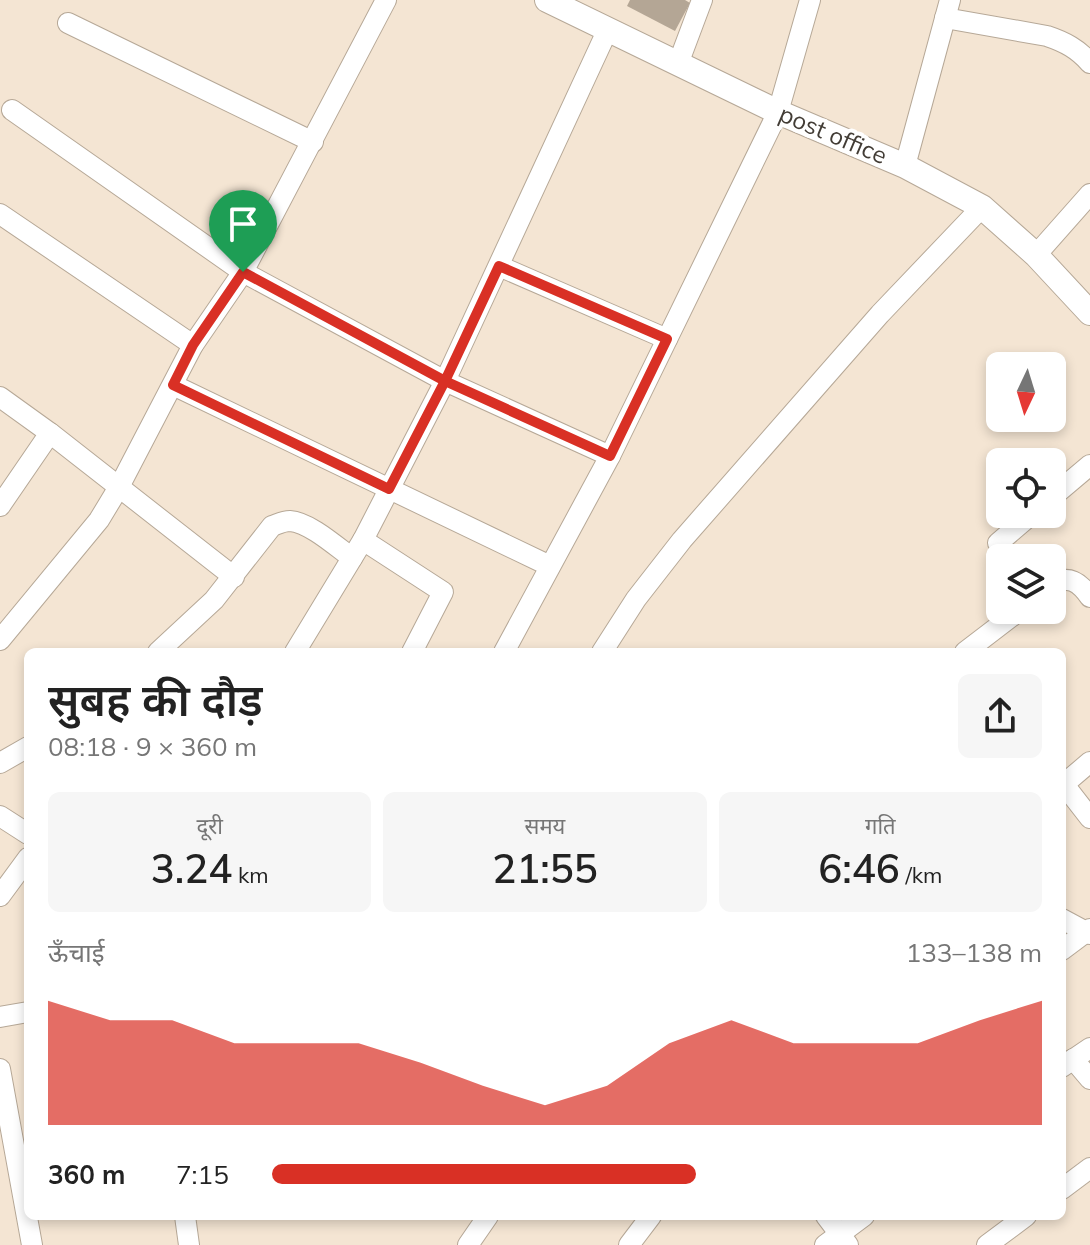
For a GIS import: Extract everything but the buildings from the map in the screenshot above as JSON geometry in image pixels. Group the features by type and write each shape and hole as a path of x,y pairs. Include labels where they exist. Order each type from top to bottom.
{"street":[{"path":"0,640 99,520 119,487 193,345 243,272 386,0"},
{"name":"post office","path":"547,0 778,112 905,166 982,207 1036,255 1090,313"},
{"path":"678,64 702,0"},
{"path":"506,648 610,456 778,112 810,0"},
{"path":"905,166 947,9 1064,42 1077,49 1090,63"},
{"path":"68,23 313,142"},
{"path":"297,648 363,540 445,381 608,29"},
{"path":"12,110 243,272 445,381 610,456"},
{"path":"1036,255 1090,194"},
{"path":"605,648 636,599 682,540 880,314 982,207"},
{"path":"0,214 193,345"},
{"path":"499,266 667,339"},
{"path":"173,385 550,566"},
{"path":"0,397 234,577"},
{"path":"0,506 50,433"},
{"path":"1066,485 1090,465"},
{"path":"162,648 234,577 272,526 294,521 352,558"},
{"path":"998,543 1016,528"},
{"path":"363,540 443,592 414,648"},
{"path":"1066,579 1079,583 1090,597"},
{"path":"970,648 1002,624"},
{"path":"0,763 24,749"},
{"path":"1066,781 1090,762"},
{"path":"1066,787 1090,818"},
{"path":"0,816 24,831"},
{"path":"0,896 24,863"},
{"path":"1066,921 1089,932"},
{"path":"1066,947 1089,932"},
{"path":"0,1017 24,1013"},
{"path":"1075,1058 1090,1079"},
{"path":"0,1069 24,1201"},
{"path":"1066,1186 1090,1168"},
{"path":"27,1220 32,1245"},
{"path":"186,1220 189,1245"},
{"path":"468,1245 485,1220"},
{"path":"629,1245 648,1220"},
{"path":"828,1220 838,1242 860,1220"},
{"path":"987,1245 1021,1220"}],"route":[{"path":"243,272 193,345 173,385 389,489 445,381 610,456 667,339 499,266 445,381 243,272"}]}
